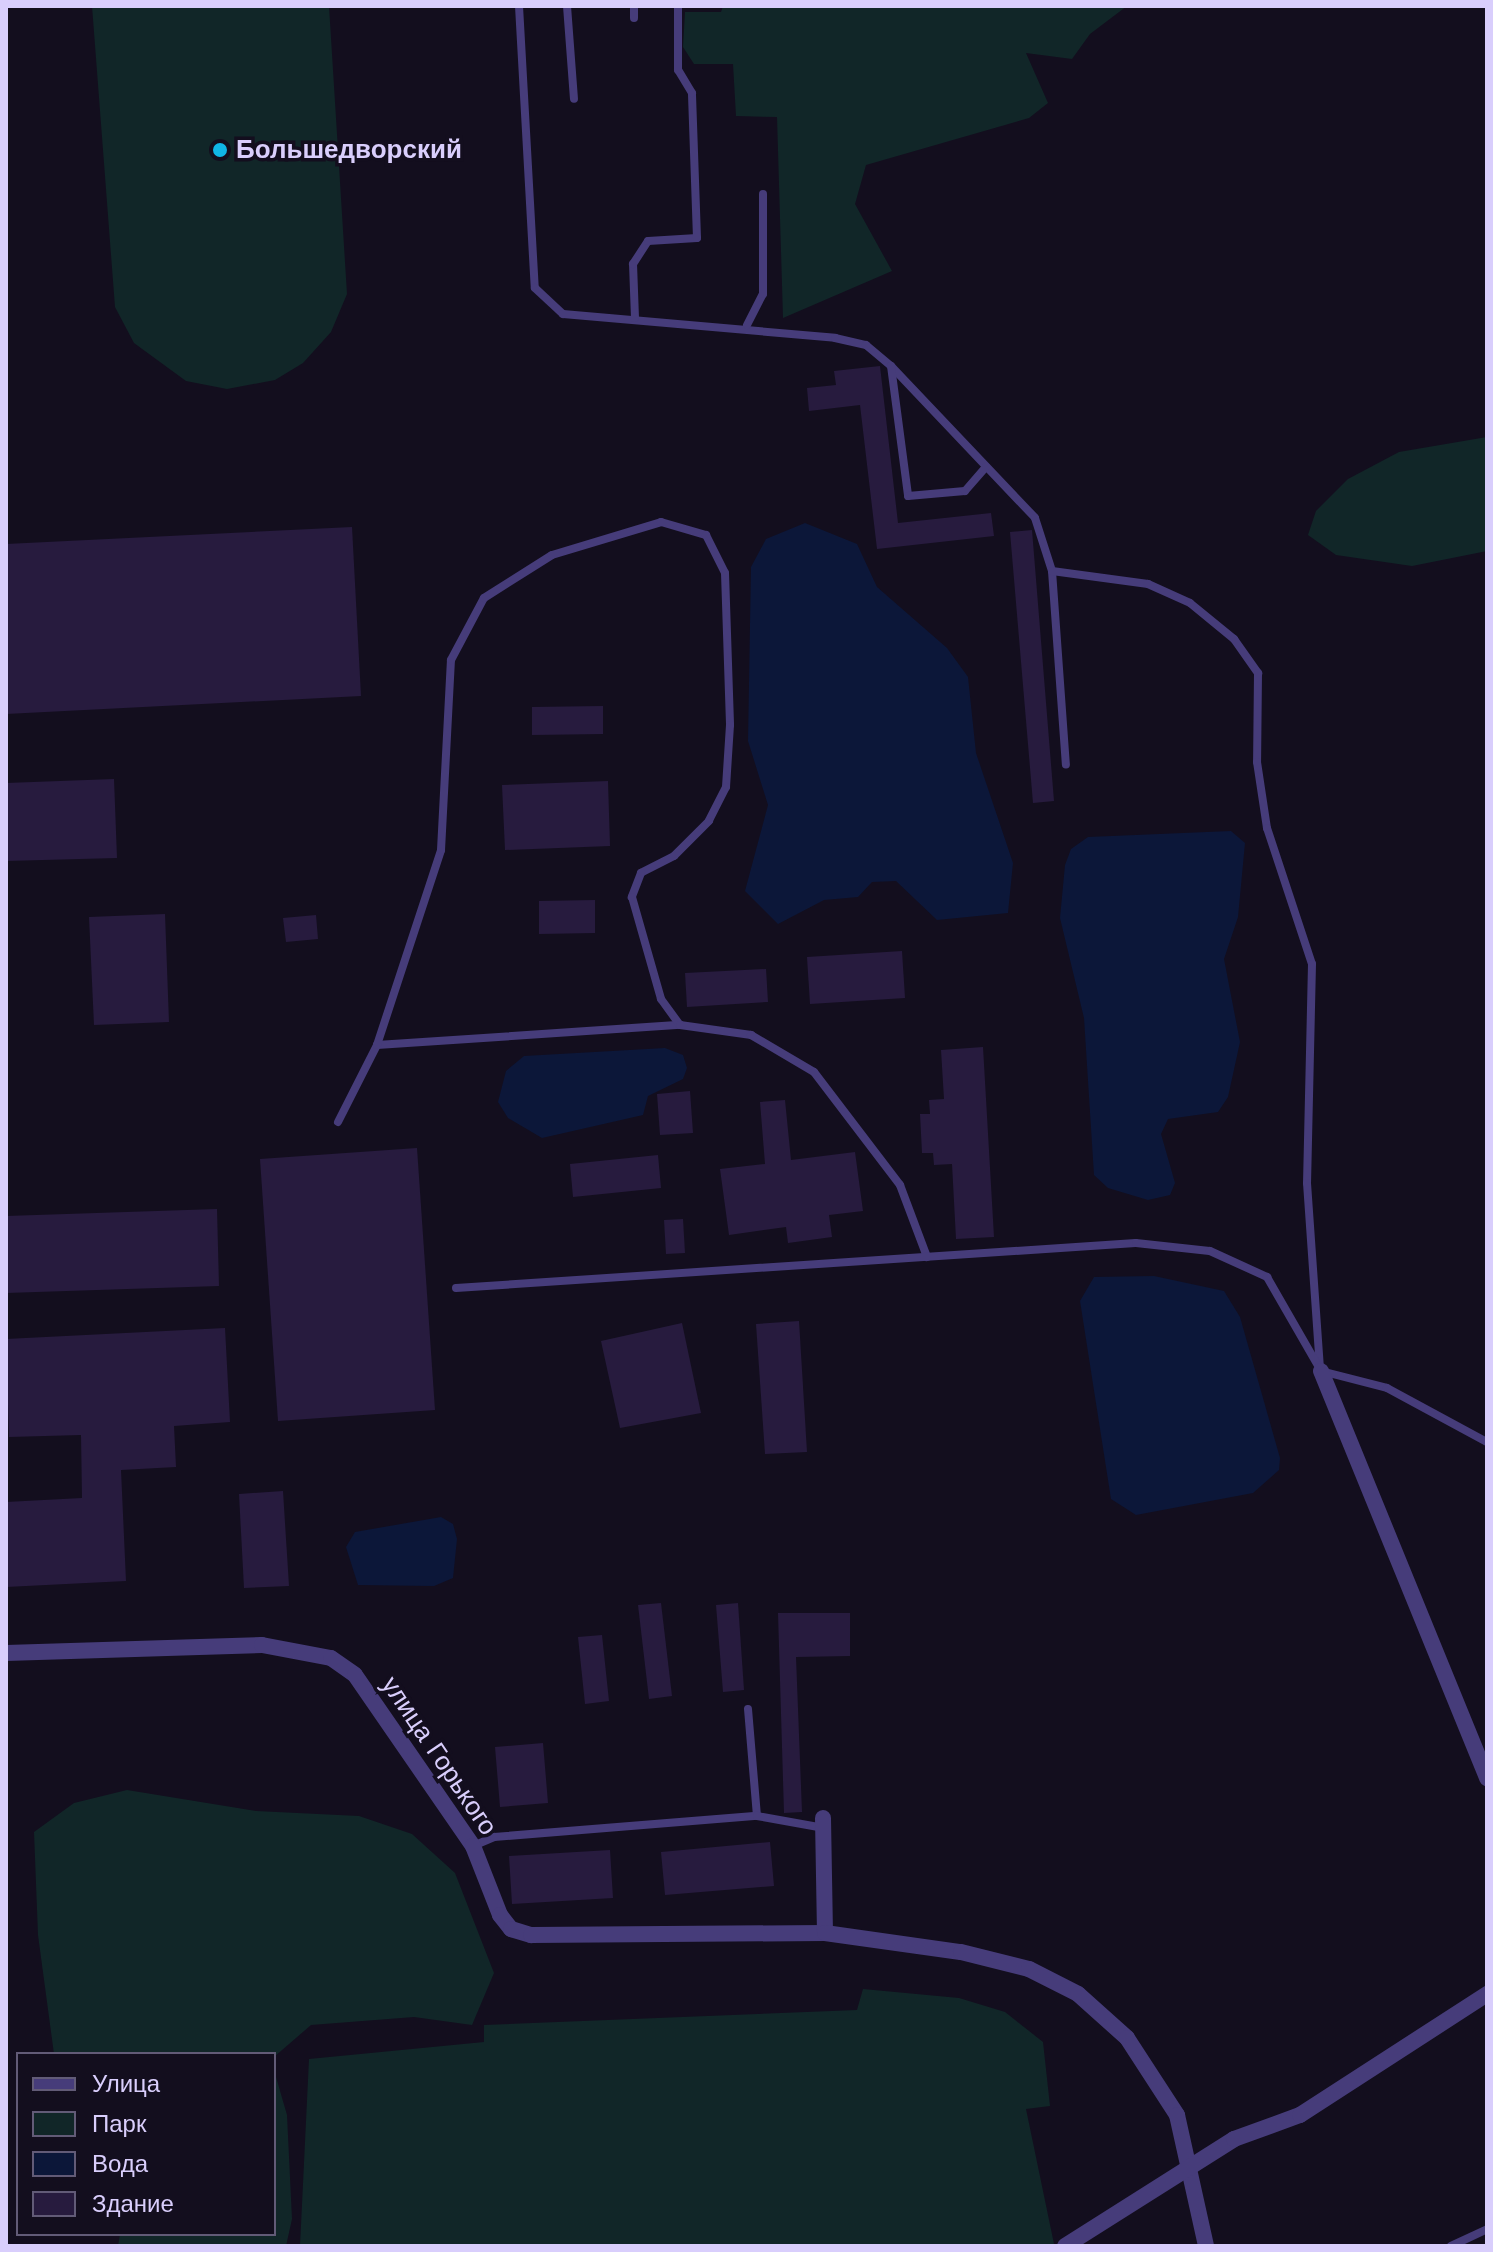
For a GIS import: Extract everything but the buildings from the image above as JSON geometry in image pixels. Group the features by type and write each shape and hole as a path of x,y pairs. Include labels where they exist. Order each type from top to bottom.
{"street":[{"path":"1321,1371 1487,1778"},
{"name":"улица Горького","path":"6,1653 262,1645 331,1658 355,1675 473,1846 500,1915 511,1929 531,1935 825,1933 961,1952 1029,1969 1078,1994 1127,2038 1177,2115 1191,2166 1206,2246"},
{"path":"824,1823 825,1933"},
{"path":"1065,2246 1234,2139 1300,2115 1487,1994"}],"lane":[{"path":"519,6 535,288 563,314 747,325 866,345 891,366 1035,518 1052,571 1066,764"},
{"path":"567,6 574,99"},
{"path":"634,6 634,18"},
{"path":"635,318 633,264 648,241 697,238 692,93 678,70 678,6"},
{"path":"747,325 763,294 763,194"},
{"path":"891,366 908,496 965,491 986,467"},
{"path":"338,1122 377,1045 441,850 451,660 484,598 552,555 661,522 706,535 725,588 726,787 709,821 674,856 641,873 632,897 661,999 680,1025"},
{"path":"1052,571 1148,584 1190,603 1234,639 1258,673 1257,762 1267,828 1312,964 1307,1183 1321,1371"},
{"path":"377,1045 680,1025 751,1035 814,1072 900,1185 927,1257"},
{"path":"456,1288 1136,1243 1210,1251 1267,1277 1321,1371 1387,1388 1487,1442"},
{"path":"748,1709 757,1816"},
{"path":"473,1846 494,1837 757,1816 824,1823"},
{"path":"1451,2246 1487,2229"}],"green space":[{"name":"Большедворский","path":"92,6 329,6 347,294 331,332 303,363 275,380 227,389 186,381 134,343 115,307"},
{"path":"723,6 1127,6 1090,34 1072,59 1026,53 1048,103 1029,118 866,165 855,204 892,271 783,318 777,117 736,116 733,64 694,64 683,47 685,12 721,12"},
{"path":"1487,437 1487,551 1412,566 1336,555 1308,535 1316,511 1348,479 1399,452"},
{"path":"127,1790 256,1811 359,1816 412,1834 455,1873 494,1973 472,2025 414,2017 311,2025 276,2055 276,2052 54,2052 38,1935 34,1832 74,1803"},
{"path":"863,1989 959,1998 1005,2012 1043,2042 1050,2106 1026,2109 1054,2244 300,2246 309,2059 484,2042 484,2025 857,2010"},
{"path":"276,2077 287,2115 292,2219 286,2246 118,2246 120,2236 276,2236"}],"water":[{"path":"805,523 857,544 877,587 947,648 968,677 976,753 1013,863 1008,913 937,920 896,881 872,882 858,897 824,900 778,924 745,891 768,805 748,741 751,567 766,539"},
{"path":"1231,831 1245,843 1238,917 1224,959 1240,1042 1228,1097 1218,1112 1168,1119 1161,1134 1175,1183 1170,1195 1148,1200 1108,1188 1094,1175 1084,1018 1060,918 1065,865 1071,849 1088,837"},
{"path":"665,1048 683,1055 687,1068 683,1079 648,1096 643,1115 542,1138 508,1118 498,1102 506,1071 524,1056"},
{"path":"1154,1276 1224,1291 1240,1317 1280,1458 1279,1470 1253,1493 1136,1515 1111,1499 1080,1301 1094,1277"},
{"path":"441,1517 453,1524 457,1539 453,1578 434,1586 358,1585 346,1547 355,1532"}],"place":[{"name":"Большедворский","path":"220,150"}]}
